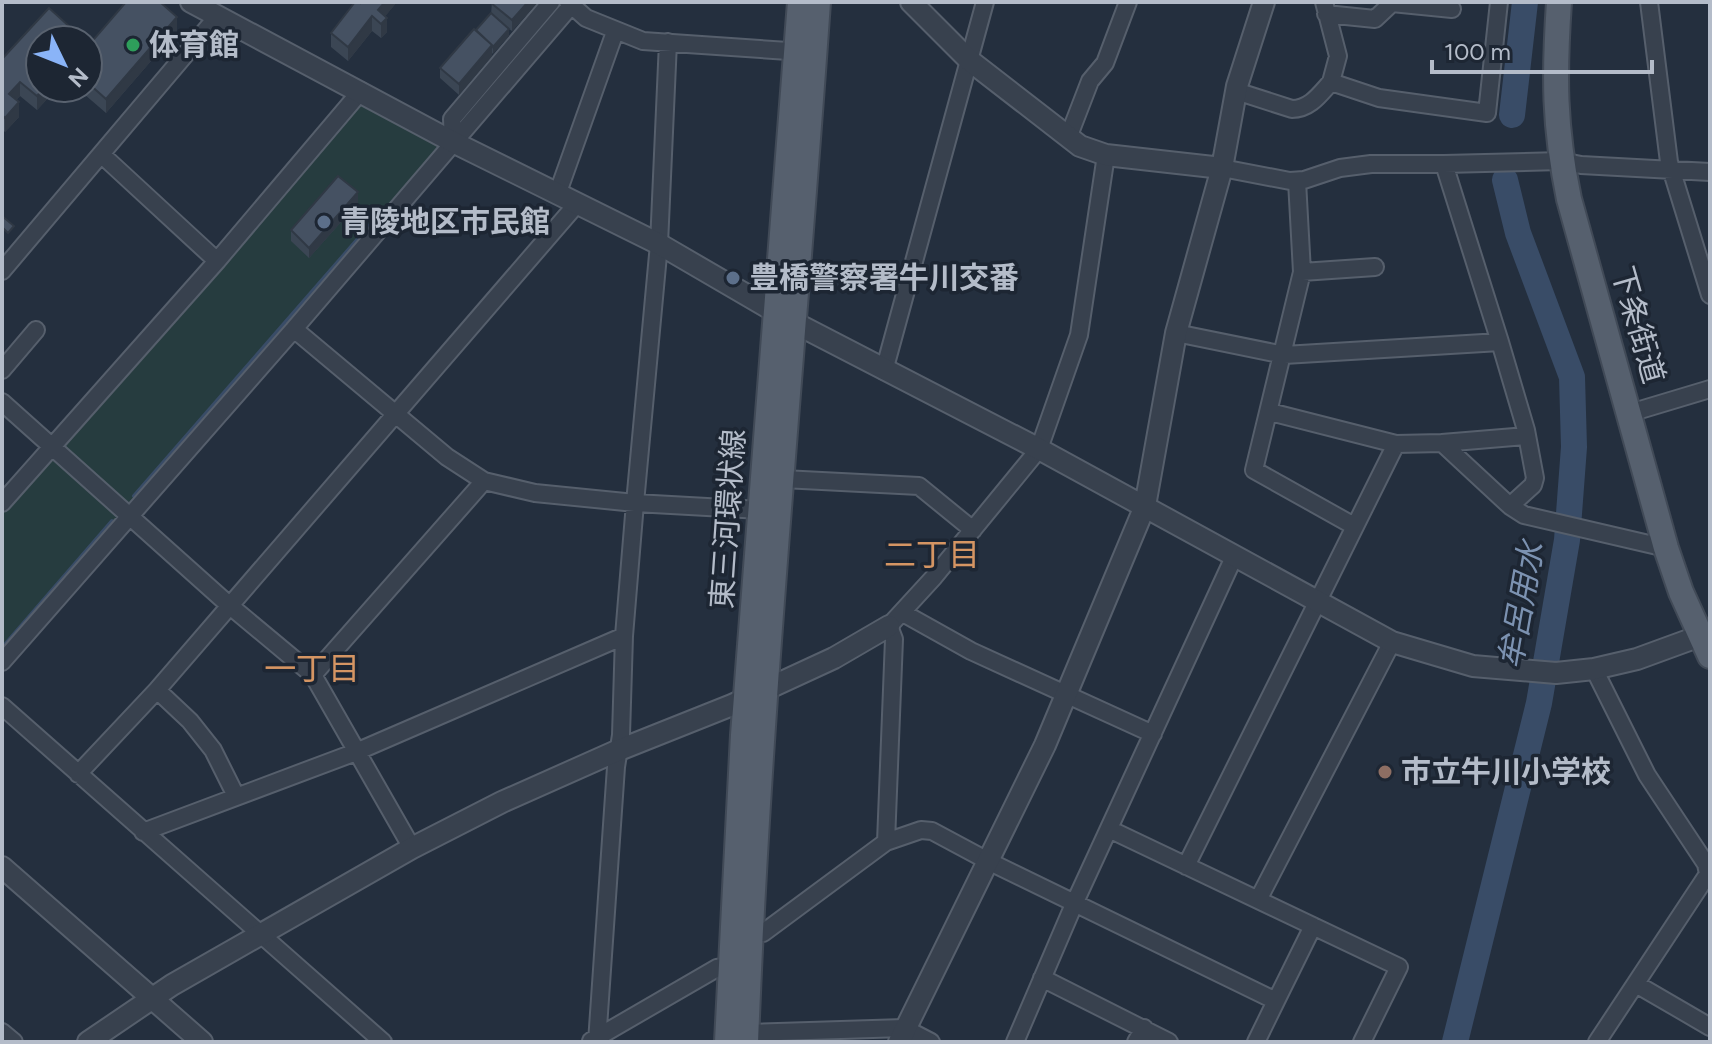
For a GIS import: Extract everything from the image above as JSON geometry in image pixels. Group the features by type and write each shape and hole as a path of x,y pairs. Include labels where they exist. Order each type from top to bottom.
{"main road":[{"name":"東三河環状線","path":"800,2 805,52"},
{"name":"東三河環状線","path":"740,1039 750,932 761,510 784,318 805,52 818,2"},
{"name":"下条街道","path":"1559,2 1554,75 1561,161 1578,234 1666,548 1707,641"},
{"name":"東三河環状線","path":"740,1039 730,966 756,694 783,479 784,318"}],"street":[{"path":"191,2 453,142 659,244 784,318 1039,449 1392,642 1473,666 1556,673 1594,669 1707,641"},
{"path":"453,142 452,119 551,2"},
{"path":"911,2 969,60 1068,138 1080,146 1106,155 1222,168 1297,181 1340,168 1371,164 1561,161 1581,165 1670,166 1710,172"},
{"path":"884,371 985,2"},
{"path":"1068,138 1090,81 1105,63 1128,2"},
{"path":"902,1035 1067,697 1145,506 1176,333 1222,168 1236,91 1264,2"},
{"path":"1331,82 1379,98 1487,113 1499,2"},
{"path":"1649,2 1670,166 1710,295"},
{"path":"2,662 294,329 571,3 586,18 643,41 805,52"},
{"path":"1325,8 1375,19 1392,3 1452,9"},
{"path":"1236,91 1292,109 1308,105 1331,82 1338,56 1325,8"},
{"path":"2,271 217,17"},
{"path":"557,195 615,32"},
{"path":"594,1041 619,750 624,636 659,244 668,42"},
{"path":"2,503 217,261 361,91"},
{"path":"101,154 217,261"},
{"path":"88,1042 152,997 412,848 502,802 834,658 896,619 1039,449 1079,335 1106,155"},
{"path":"1444,164 1527,436 1535,478 1533,485 1510,506"},
{"path":"1297,181 1302,272 1254,470 1354,526"},
{"path":"78,774 157,690 576,205"},
{"path":"1302,272 1375,267"},
{"path":"294,329 394,415 447,457 484,481 535,493 635,503 761,510"},
{"path":"2,370 36,330"},
{"path":"1176,333 1284,355 1500,342"},
{"path":"1630,413 1710,389"},
{"path":"2,402 229,605 313,675 412,848"},
{"path":"1270,412 1396,444 1527,436"},
{"path":"1442,443 1510,506 1524,515 1666,548"},
{"path":"1186,866 1396,444"},
{"path":"783,479 919,486 973,530"},
{"path":"313,675 484,481"},
{"path":"1015,1042 1075,902 1234,557"},
{"path":"896,619 1153,734"},
{"path":"886,842 896,619"},
{"path":"143,832 356,752 624,636"},
{"path":"1258,900 1392,642"},
{"path":"1594,669 1647,775 1706,864 1708,874 1597,1042"},
{"path":"157,690 190,721 213,750 236,796"},
{"path":"2,706 383,1042"},
{"path":"1109,829 1399,967 1362,1042"},
{"path":"750,932 763,933 886,842 921,830 932,831 1276,1001"},
{"path":"2,867 202,1042"},
{"path":"1256,1042 1313,926"},
{"path":"594,1041 717,968 730,966"},
{"path":"1042,978 1140,1035 1169,1042"},
{"path":"1636,984 1710,1027"},
{"path":"2,1032 14,1042"},
{"path":"740,1039 902,1035 931,1042"}],"green space":[{"path":"361,91 453,142 2,660 2,503"}],"building":[{"name":"体育館","path":"126,2 160,2 177,17 106,99 104,27"},
{"path":"355,2 385,2 378,10 387,18 381,24 372,16 348,47 331,33"},
{"path":"492,2 528,2 512,20"},
{"path":"49,8 67,24 34,24"},
{"path":"491,13 509,29 493,47 476,30"},
{"path":"474,29 492,45 459,84 440,68"},
{"path":"24,35 24,85 20,82 9,94 19,102 5,118 2,115 2,59"},
{"name":"青陵地区市民館","path":"338,176 358,192 309,248 291,230"},
{"path":"2,216 14,226 8,233 2,227"}],"waterway":[{"name":"牟呂用水","path":"1512,115 1525,2"},
{"name":"牟呂用水","path":"1455,1042 1539,703 1567,540 1574,447 1572,377 1518,233 1505,180"},
{"path":"134,496 384,209"},
{"path":"2,648 112,521"}],"place":[{"name":"体育館","path":"133,45"},
{"name":"青陵地区市民館","path":"324,222"},
{"name":"豊橋警察署牛川交番","path":"733,278"},
{"name":"市立牛川小学校","path":"1385,772"}],"district":[{"name":"二丁目","path":"932,555"},
{"name":"一丁目","path":"312,669"}]}
